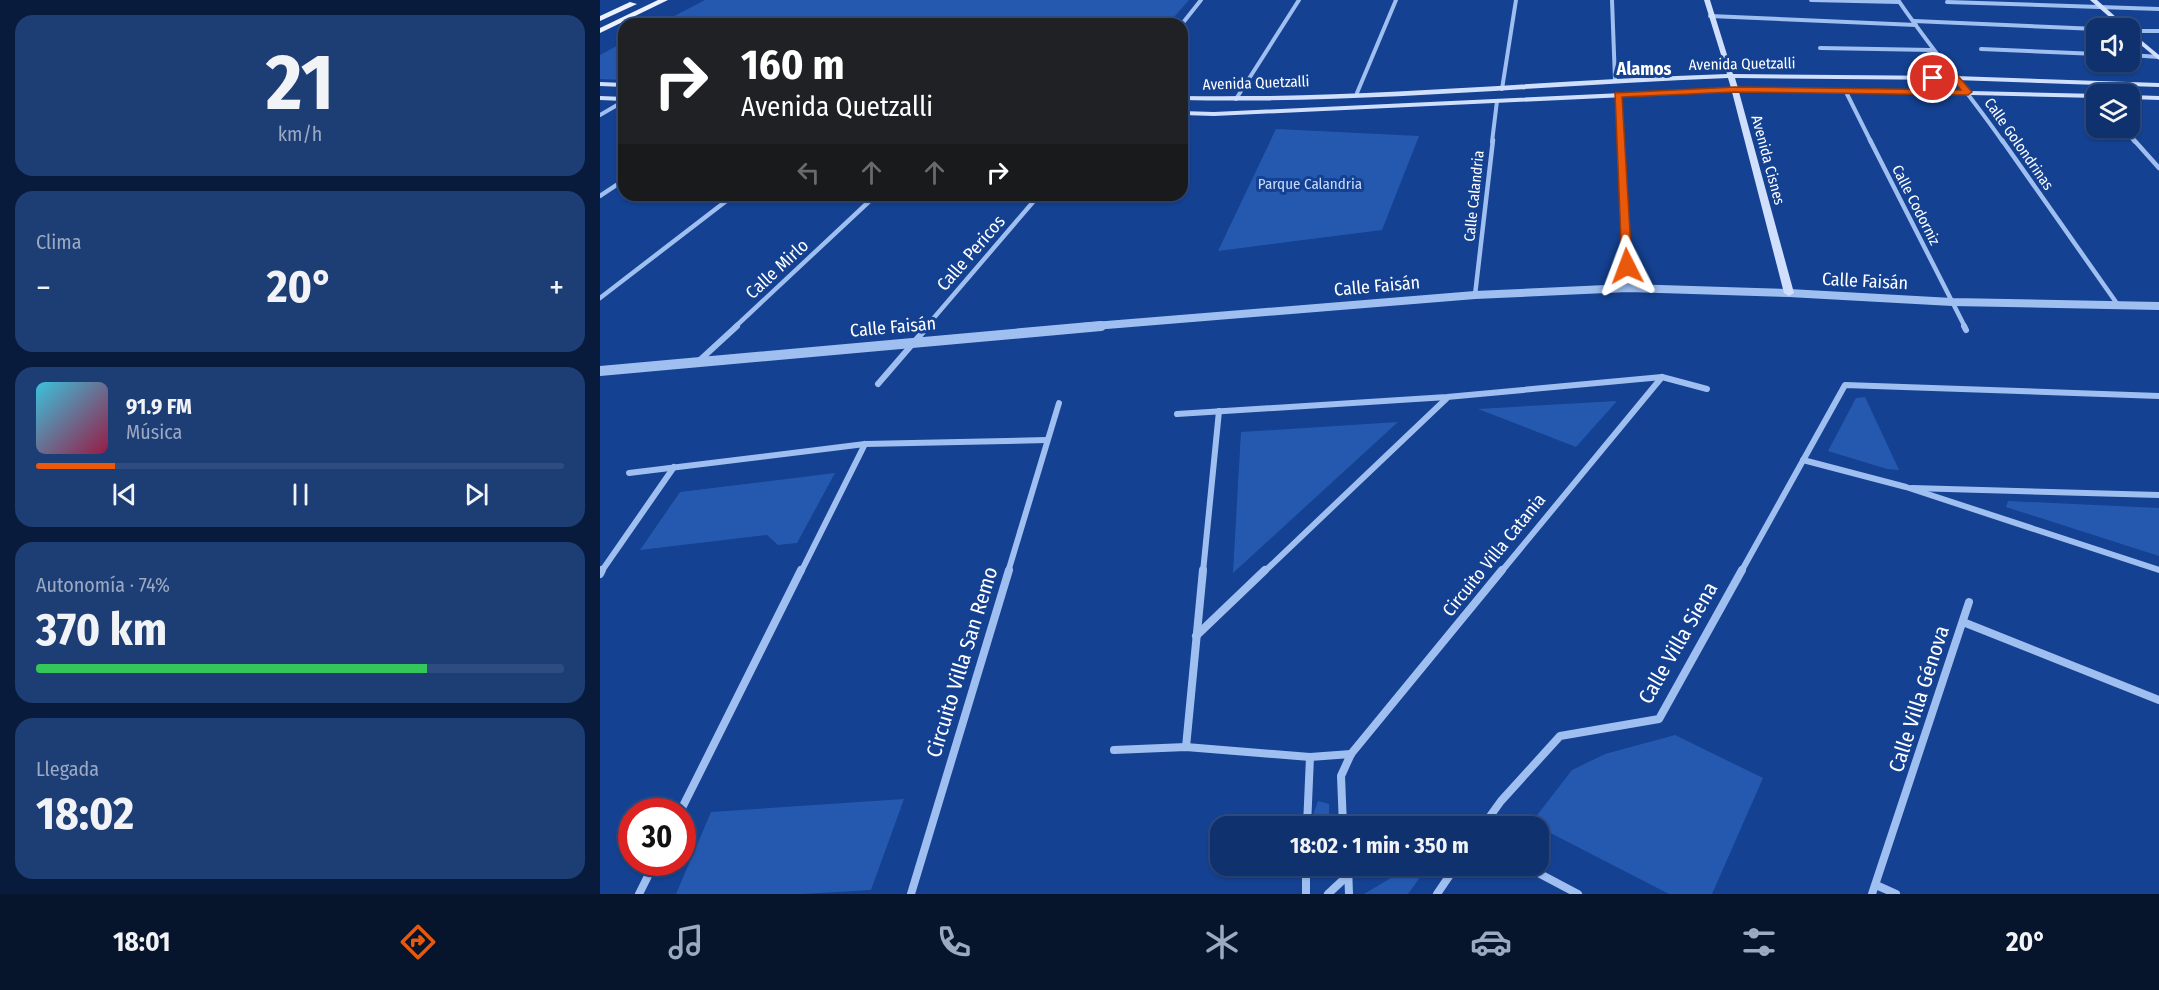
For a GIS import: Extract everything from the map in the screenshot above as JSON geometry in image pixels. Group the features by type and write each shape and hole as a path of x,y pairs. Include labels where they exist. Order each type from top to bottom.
{"main road":[{"path":"600,19 641,0"},
{"path":"627,18 664,0"},
{"name":"Avenida Cisnes","path":"1707,0 1710,16 1735,90 1789,293"},
{"path":"2093,0 2113,18"},
{"path":"600,31 618,22"},
{"path":"2140,41 2158,57"},
{"name":"Avenida Quetzalli","path":"1188,98 1236,99 1502,89 1615,80 1730,76 1955,78 2159,85"},
{"path":"600,84 618,85"},
{"name":"Avenida Quetzalli","path":"1188,112 1214,114 1735,90 1968,92 2086,97"},
{"path":"2140,97 2159,98"},
{"path":"600,98 618,100"}],"street":[{"path":"1187,18 1201,0"},
{"path":"1236,99 1299,0"},
{"path":"1357,93 1396,0"},
{"path":"1502,89 1516,0"},
{"path":"1612,0 1615,80"},
{"path":"1811,0 1899,1"},
{"name":"Calle Golondrinas","path":"1899,1 1932,50 1968,92 2118,305"},
{"path":"1947,2 2159,9"},
{"path":"1710,16 2086,29"},
{"path":"2140,32 2159,31"},
{"path":"1820,48 1932,50"},
{"path":"1981,49 2086,54"},
{"path":"2140,56 2158,57"},
{"name":"Calle Codorniz","path":"1845,90 1966,330"},
{"path":"1618,94 1628,288"},
{"name":"Calle Calandria","path":"1475,295 1497,101"},
{"path":"600,115 618,104"},
{"path":"2132,138 2159,168"},
{"path":"600,196 618,184"},
{"path":"600,298 726,201"},
{"name":"Calle Mirlo","path":"697,363 870,201"},
{"name":"Calle Pericos","path":"878,384 1034,201"},
{"name":"Calle Faisán","path":"600,371 913,341 1475,295 1628,288 1789,293 1952,302 2159,306"},
{"path":"1177,414 1448,397 1662,377 1707,389"},
{"name":"Circuito Villa Catania","path":"1343,816 1341,776 1351,754 1662,377"},
{"name":"Calle Villa Siena","path":"1490,816 1560,735 1659,718 1845,385 2159,396"},
{"path":"1196,636 1448,397"},
{"name":"Circuito Villa San Remo","path":"911,894 1059,403"},
{"path":"1186,747 1219,411"},
{"path":"629,473 865,444 1047,440"},
{"path":"687,798 865,444"},
{"path":"1803,460 1906,488 2159,570"},
{"path":"600,574 674,467"},
{"path":"1906,488 2159,495"},
{"path":"1963,622 1969,602"},
{"name":"Calle Villa Génova","path":"1896,894 1874,889 1963,622 2159,700"},
{"path":"1114,750 1186,747 1310,757 1351,754"},
{"path":"1307,816 1310,757"},
{"path":"639,894 648,876"},
{"path":"1306,876 1306,894"},
{"path":"1328,894 1343,876"},
{"path":"1348,876 1349,894"},
{"path":"1437,894 1449,876"},
{"path":"1544,876 1578,894"}],"green space":[{"path":"705,0 1189,0 1173,18 670,18"},
{"path":"618,45 618,80 600,79 600,55"},
{"name":"Parque Calandria","path":"1276,129 1419,136 1382,230 1218,251"},
{"path":"1865,397 1899,470 1887,469 1828,451 1856,398"},
{"path":"1617,401 1576,447 1478,409"},
{"path":"1398,422 1233,573 1241,432"},
{"path":"835,473 797,543 778,545 767,535 640,550 680,492"},
{"path":"2008,501 2159,508 2159,556 2006,507"},
{"path":"1675,735 1763,778 1712,894 1669,894 1549,832 1549,816 1536,816 1572,770 1605,754"},
{"path":"904,799 871,890 803,894 676,894 684,876 696,876 696,847 711,812"},
{"path":"1318,801 1329,804 1329,816 1314,816"},
{"path":"1394,876 1421,876 1408,894 1364,894"}],"district":[{"name":"Alamos","path":"1644,69"}],"route":[{"path":"1627,266 1618,94 1735,90 1968,92 1955,78 1933,78"}]}
